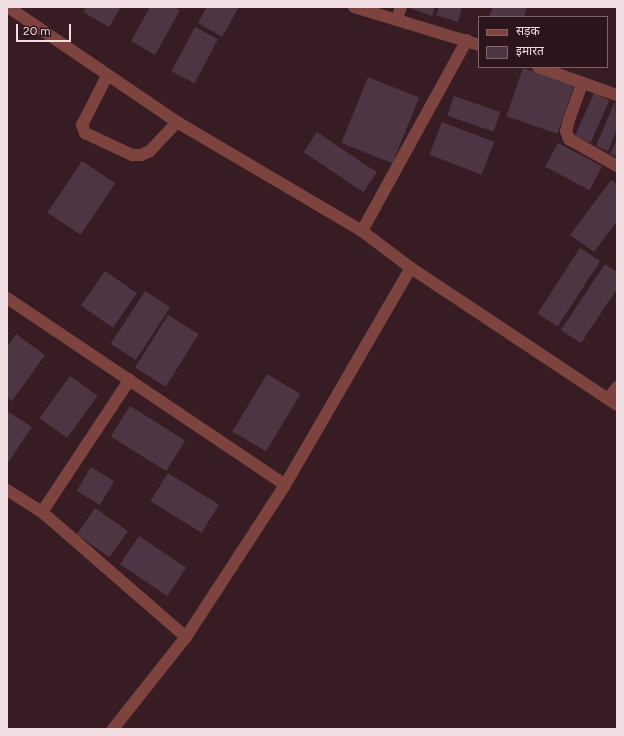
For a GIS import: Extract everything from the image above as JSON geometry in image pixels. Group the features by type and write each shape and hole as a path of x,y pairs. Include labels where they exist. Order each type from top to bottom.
{"street":[{"path":"8,7 107,76 177,122 362,231 411,268 613,402 617,387"},
{"path":"354,7 398,19 478,45"},
{"path":"398,19 401,7"},
{"path":"362,231 467,40"},
{"path":"541,68 582,84 617,95"},
{"path":"107,76 82,125 85,133 132,155 141,155 150,151 177,122"},
{"path":"582,84 568,120 566,130 569,139 617,166"},
{"path":"113,729 186,637 286,485 411,268"},
{"path":"7,298 286,485"},
{"path":"42,512 130,379"},
{"path":"7,490 42,512 186,637"}],"building":[{"path":"86,7 121,7 109,27 83,12"},
{"path":"150,7 174,7 180,10 155,55 131,41"},
{"path":"207,7 239,7 222,37 198,23"},
{"path":"407,7 435,7 432,16"},
{"path":"439,7 462,7 458,22 436,15"},
{"path":"493,7 527,7 524,16 489,16"},
{"path":"195,27 218,39 194,83 172,71"},
{"path":"523,68 574,86 557,134 506,116"},
{"path":"368,77 419,98 392,163 341,143"},
{"path":"594,93 610,100 590,143 575,136"},
{"path":"454,96 500,112 493,132 447,116"},
{"path":"615,101 617,129 608,151 596,146"},
{"path":"442,122 494,142 482,175 429,155"},
{"path":"317,132 377,172 363,192 304,152"},
{"path":"617,139 617,157 610,154"},
{"path":"558,143 602,166 589,190 545,167"},
{"path":"82,161 115,183 80,235 47,212"},
{"path":"611,180 617,184 617,221 594,252 570,235"},
{"path":"580,248 600,261 558,326 538,313"},
{"path":"605,264 617,272 617,289 581,343 561,330"},
{"path":"105,271 137,293 113,328 81,305"},
{"path":"145,291 170,307 136,360 111,344"},
{"path":"168,315 199,334 166,387 135,368"},
{"path":"16,334 45,355 12,401 7,398 7,347"},
{"path":"267,374 300,394 266,452 232,431"},
{"path":"70,376 98,396 67,438 39,418"},
{"path":"130,406 185,440 166,471 111,437"},
{"path":"7,411 32,427 7,464"},
{"path":"91,467 114,481 100,505 77,491"},
{"path":"168,473 219,505 201,533 151,501"},
{"path":"95,508 128,531 109,557 77,534"},
{"path":"139,536 186,568 167,596 120,564"}]}
